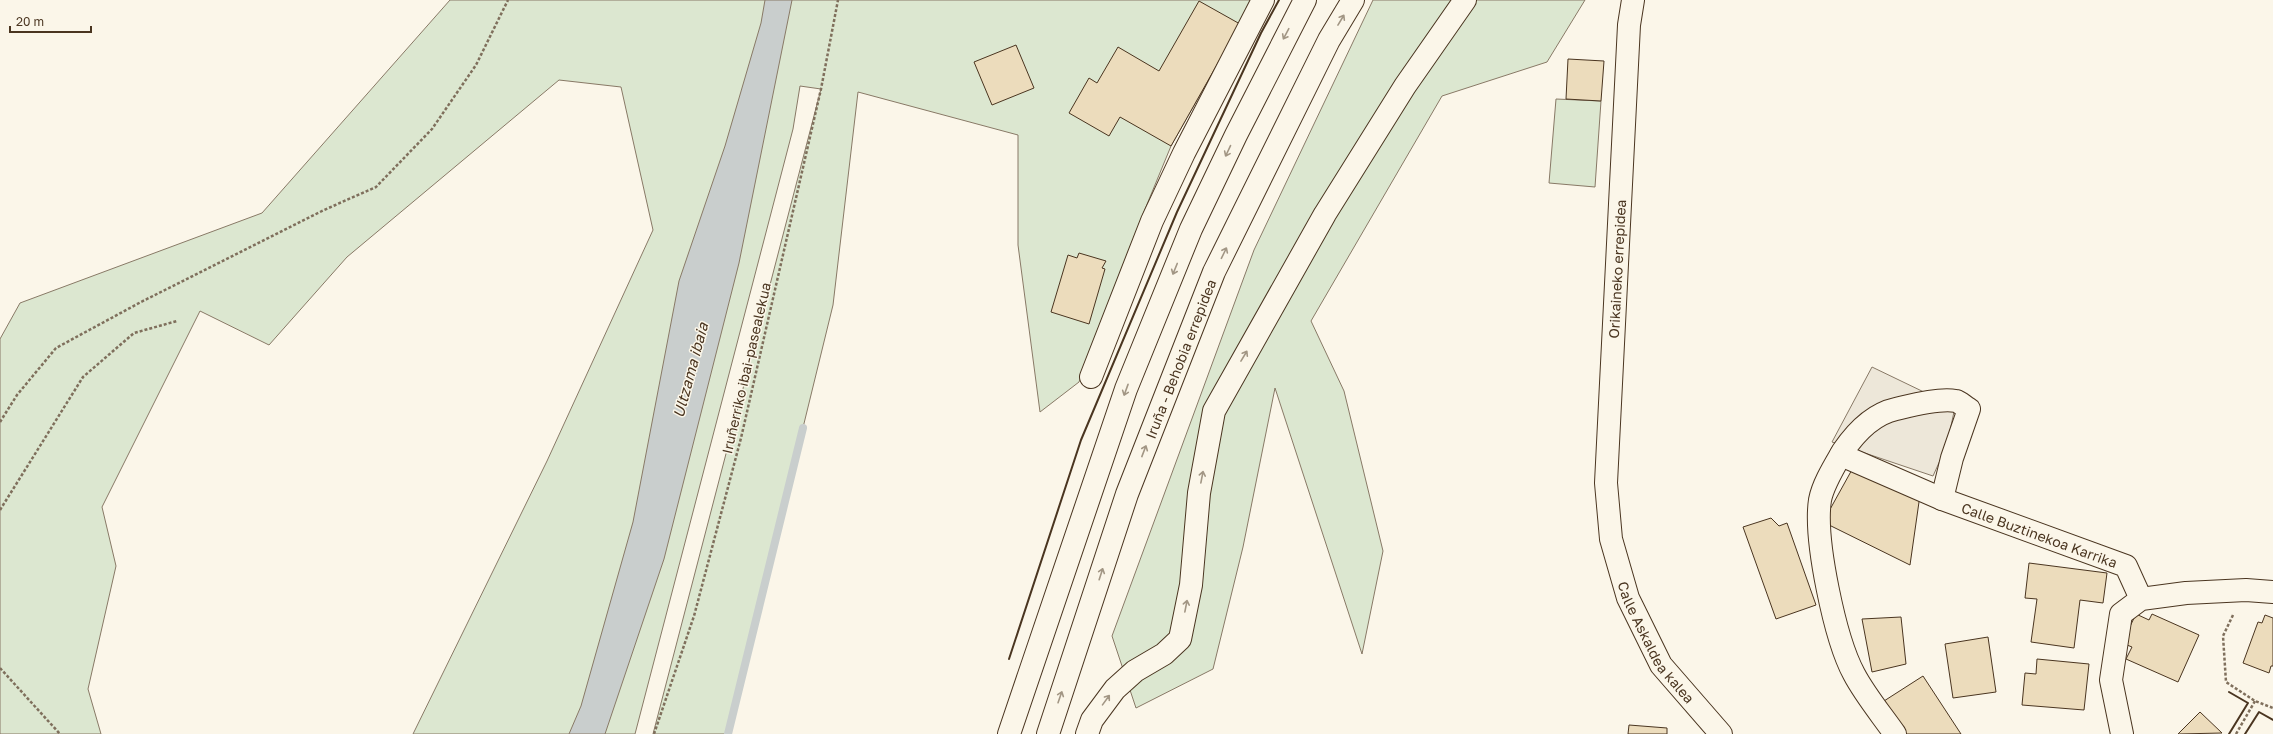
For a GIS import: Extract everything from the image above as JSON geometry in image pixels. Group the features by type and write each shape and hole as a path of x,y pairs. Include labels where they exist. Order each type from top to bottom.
{"main road":[{"path":"1091,377 1152,221 1184,153 1263,0"},
{"path":"1010,734 1126,389 1191,229 1236,135 1305,0"},
{"name":"Iruña - Behobia errepidea","path":"1048,734 1127,494 1214,272 1329,40 1352,0"},
{"path":"1088,734 1092,720 1115,689 1135,671 1164,654 1180,639 1191,585 1199,493 1214,411 1238,364 1325,214 1405,86 1465,0"},
{"name":"Orikaineko errepidea","path":"1611,539 1606,483 1629,24 1633,0"},
{"path":"1895,734 1854,675 1843,651 1832,604 1818,528 1820,498 1841,455 1859,430 1884,411 1918,404 1957,401 1969,409 1952,458 1942,499"},
{"name":"Calle Buztinekoa Karrika","path":"1841,455 1942,499 2126,566 2141,599"},
{"name":"Calle Askaldea kalea","path":"1611,539 1628,598 1661,665 1721,734"},
{"path":"2122,734 2111,680 2121,614 2141,599 2186,593 2246,590 2273,592"}],"path":[{"path":"0,422 17,395 56,348 141,302 324,210 376,187 432,129 476,65 508,0"},
{"name":"Iruñerriko ibai-pasealekua","path":"654,734 694,616 741,438 821,89 838,0"},
{"path":"0,510 83,377 134,333 177,321"},
{"path":"2246,590 2223,636 2223,656 2226,682 2255,701 2273,708"},
{"path":"0,668 60,734"},
{"path":"2236,734 2255,701"}],"green space":[{"path":"450,0 1251,0 1240,24 1171,146 1143,214 1079,382 1040,412 1018,245 1018,135 858,92 833,305 728,734 653,734 821,89 800,86 793,129 635,734 413,734 547,461 653,230 621,87 559,80 347,257 269,345 200,311 102,507 116,566 88,689 101,734 0,734 0,339 20,303 262,213"},
{"path":"1373,0 1585,0 1547,62 1442,96 1311,321 1344,391 1383,551 1362,654 1275,388 1243,547 1213,669 1136,708 1112,636 1254,250"},
{"path":"1556,99 1601,101 1595,187 1549,183"}],"shaded area":[{"path":"1872,367 1955,407 1947,445 1933,476 1832,442"}],"water":[{"name":"Ultzama ibaia","path":"765,0 792,0 739,263 664,559 605,734 569,734 581,706 633,522 679,281 725,146 761,23"}],"building":[{"path":"1199,1 1240,24 1171,146 1120,117 1109,136 1069,113 1089,78 1097,83 1118,47 1159,71"},
{"path":"1016,45 1034,88 992,105 974,62"},
{"path":"1568,59 1604,61 1601,101 1566,99"},
{"path":"1079,253 1106,261 1102,268 1105,269 1089,324 1051,312 1068,255 1077,258"},
{"path":"1854,466 1920,495 1910,565 1823,522"},
{"path":"1771,518 1779,526 1787,523 1816,605 1776,619 1743,527"},
{"path":"2029,563 2107,573 2103,603 2080,600 2074,648 2031,642 2037,599 2025,598"},
{"path":"2136,614 2149,620 2152,614 2199,635 2178,682 2126,659 2132,647 2122,643"},
{"path":"2265,615 2273,618 2273,666 2271,666 2269,673 2243,663 2258,622 2262,623"},
{"path":"1901,617 1906,664 1872,672 1862,619"},
{"path":"1988,637 1996,692 1953,698 1945,644"},
{"path":"2037,659 2089,664 2084,710 2022,705 2025,673 2036,674"},
{"path":"1923,676 1961,734 1905,734 1884,701"},
{"path":"2200,712 2222,733 2178,734"},
{"path":"1629,725 1667,728 1667,734 1628,734"}],"waterway":[{"path":"728,734 803,428"}],"wall":[{"path":"1009,659 1081,440 1177,212 1261,33 1279,0"},
{"path":"2229,692 2248,703 2229,734"},
{"path":"2245,734 2259,712 2273,720"}]}
